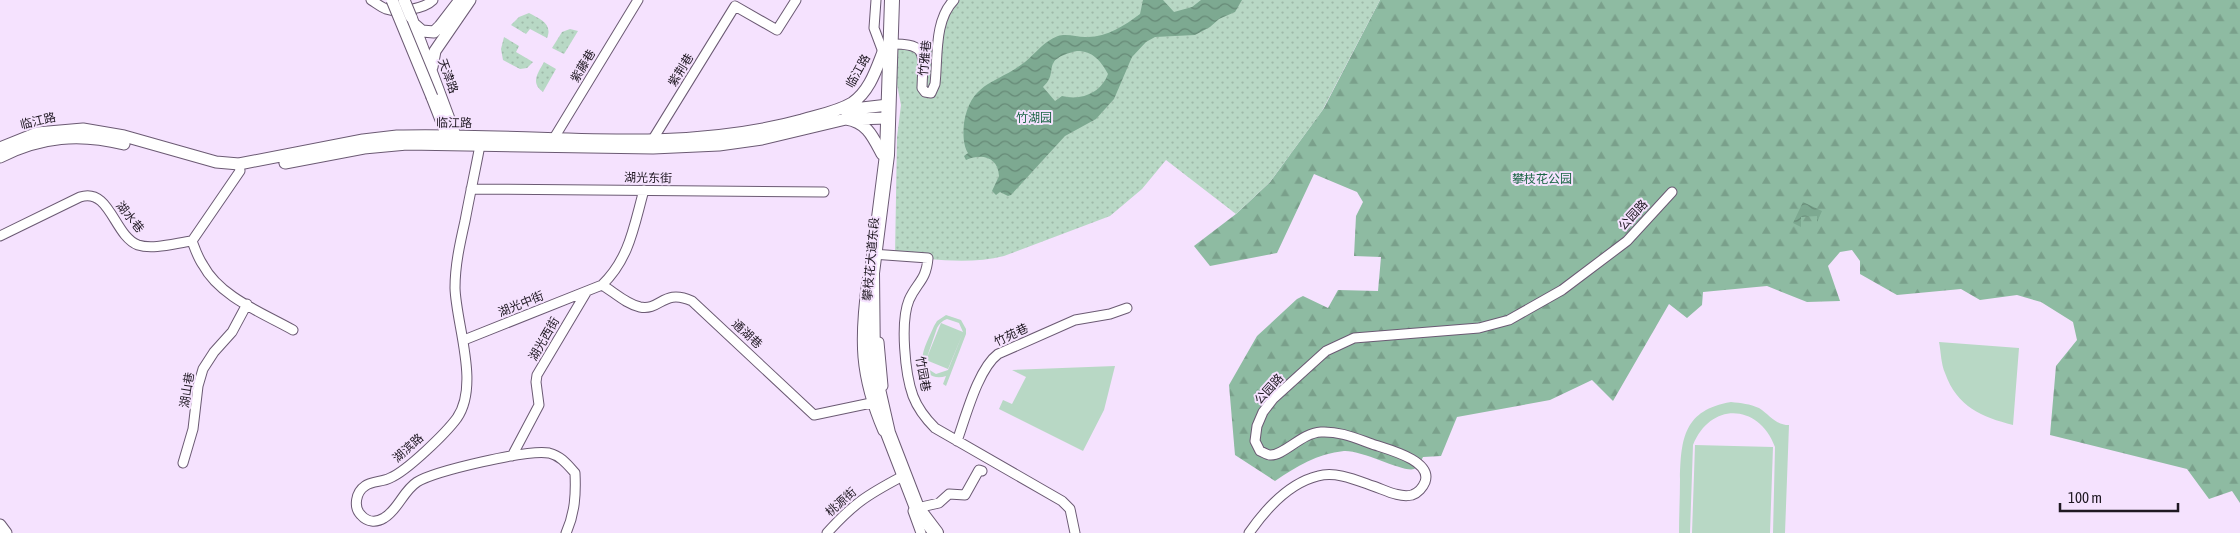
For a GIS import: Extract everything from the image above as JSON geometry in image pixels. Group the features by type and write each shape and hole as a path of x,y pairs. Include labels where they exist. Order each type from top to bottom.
{"highway":[{"name":"攀枝花大道东段","path":"873,254 885,111 886,0"},
{"name":"攀枝花大道东段","path":"886,47 892,0"},
{"name":"攀枝花大道东段","path":"885,111 887,155 870,273 873,367 886,434 915,510"},
{"name":"攀枝花大道东段","path":"886,434 915,510"},
{"path":"915,510 926,531"},
{"path":"915,510 936,533"}],"main road":[{"path":"392,0 417,46 432,97 453,140"},
{"name":"天津路","path":"404,0 413,21 417,46 432,74 453,140"},
{"path":"417,46 436,44 460,0"},
{"path":"432,74 432,58 444,29 470,0"},
{"path":"413,21 422,32 429,33 444,29"},
{"name":"临江路","path":"653,144 740,134 834,111 860,97 871,80 886,47"},
{"path":"834,111 885,111"},
{"name":"临江路","path":"0,157 39,141 54,138 83,137 122,143 214,170 239,168 383,146 453,140 653,144 741,143 885,111"},
{"path":"846,119 854,120 868,129 882,154"},
{"name":"临江路","path":"0,148 37,134 83,129 118,134 239,168"},
{"path":"0,525 6,533"}],"street":[{"path":"371,0 394,10 424,6 433,0"},
{"name":"紫藤巷","path":"554,142 638,0"},
{"name":"紫荆巷","path":"653,144 737,3 777,30 796,0"},
{"path":"876,0 874,28 886,47"},
{"name":"竹雅巷","path":"886,47 919,48 923,54 922,88 925,92 931,93 935,84 941,19 946,8 954,0"},
{"name":"湖滨路","path":"480,141 456,268 455,291 464,340 466,386 464,402 458,417 402,471 390,478 366,485 358,493 356,504 358,513 366,520 374,522 383,519 391,513 405,492 431,476 512,456 535,452 549,453 564,459 576,472 576,498 572,520 566,533"},
{"path":"239,168 192,241 203,267 216,281 247,304 293,330"},
{"name":"湖光东街","path":"472,189 824,192"},
{"path":"602,285 614,274 623,260 644,190"},
{"name":"公园路","path":"1249,533 1262,515 1295,486 1318,476 1348,477 1402,496 1415,494 1423,487 1426,478 1422,466 1408,456 1342,434 1319,432 1300,438 1280,453 1270,456 1260,451 1255,441 1257,426 1263,412 1273,399 1326,351 1354,338 1479,328 1509,320 1562,290 1627,241 1672,192"},
{"name":"湖水巷","path":"0,236 80,197 90,195 101,200 128,239 136,244 146,246 192,241"},
{"name":"竹园巷","path":"873,254 928,258 927,273 910,299 906,312 908,372 913,396 922,414 935,428 1062,501 1070,509 1075,533"},
{"path":"870,273 861,327 863,366 870,403 886,434"},
{"name":"湖光中街","path":"464,340 602,285"},
{"name":"通湖巷","path":"602,285 628,303 641,308 654,306 670,297 681,296 692,301 814,415 870,403"},
{"name":"湖光西街","path":"512,456 539,405 537,375 586,291"},
{"name":"湖山巷","path":"183,463 193,429 198,386 203,369 214,352 232,332 247,304"},
{"name":"竹苑巷","path":"957,441 982,376 991,359 998,354 1075,320 1110,314 1127,308"},
{"path":"915,510 939,503 949,494 965,495 979,470 982,470"},
{"name":"桃源街","path":"827,533 846,511 864,497 901,477"}],"green space":[{"name":"竹湖园","path":"954,0 1380,0 1322,111 1270,182 1236,214 1166,160 1142,189 1110,216 1004,256 964,261 895,256 897,137 901,105 889,44 919,48 938,47 941,19"},
{"name":"攀枝花公园","path":"1380,0 2240,0 2240,503 2232,491 2209,499 2187,469 2050,435 2056,366 2077,340 2073,322 2041,302 2017,295 1980,300 1961,289 1897,295 1860,274 1860,261 1852,250 1840,252 1828,266 1840,301 1807,302 1767,286 1703,292 1702,305 1687,318 1669,304 1613,401 1592,380 1550,400 1457,417 1441,456 1423,457 1419,465 1414,469 1402,468 1362,454 1344,451 1325,455 1308,462 1291,470 1275,481 1235,455 1229,385 1257,336 1297,299 1303,296 1328,308 1338,290 1378,291 1381,257 1354,256 1356,216 1363,202 1357,192 1314,174 1277,253 1210,266 1194,246 1236,214 1270,182 1324,108"},
{"path":"529,13 547,26 547,38 530,29 526,34 511,25 519,17"},
{"path":"570,29 578,31 564,54 552,48 562,32"},
{"path":"504,37 519,46 516,52 533,62 527,68 520,69 503,60 501,49"},
{"path":"544,62 556,69 543,92 537,85 536,78"},
{"path":"946,315 961,320 966,329 966,334 946,386 943,384 946,376 932,376 922,363 924,350 937,321","holes":["947,319 959,323 963,332 941,323 926,360 937,328 941,322","963,333 948,370 936,374 928,369 926,360 948,369"]},
{"path":"1939,342 2019,348 2013,425 1981,414 1972,409 1956,394 1950,385 1944,369"},
{"path":"1115,366 1104,410 1083,451 999,409 1003,400 1012,404 1026,377 1012,370"},
{"path":"1731,402 1759,408 1776,421 1789,425 1785,533 1773,533 1775,447 1768,433 1758,422 1747,416 1735,413 1723,415 1711,421 1701,431 1693,445 1690,533 1679,533 1682,451 1688,428 1694,419 1703,412 1715,406"},
{"path":"1695,445 1773,447 1770,533 1692,533"}],"water":[{"path":"1143,0 1163,0 1174,12 1192,7 1201,0 1242,0 1235,12 1219,19 1210,27 1195,35 1155,37 1146,42 1132,57 1114,99 1096,119 1065,136 1011,195 1008,196 1000,192 996,195 992,191 999,176 996,164 988,158 978,157 966,160 964,156 968,153 964,139 964,123 967,109 979,91 1025,62 1053,38 1064,35 1100,36 1121,27 1140,14","holes":["1083,51 1092,55 1102,65 1108,74 1105,81 1090,94 1076,97 1062,96 1055,101 1043,87 1048,81 1054,62 1065,54"]},
{"path":"1803,202 1822,211 1817,222 1817,216 1801,217 1801,227 1793,223"}]}
